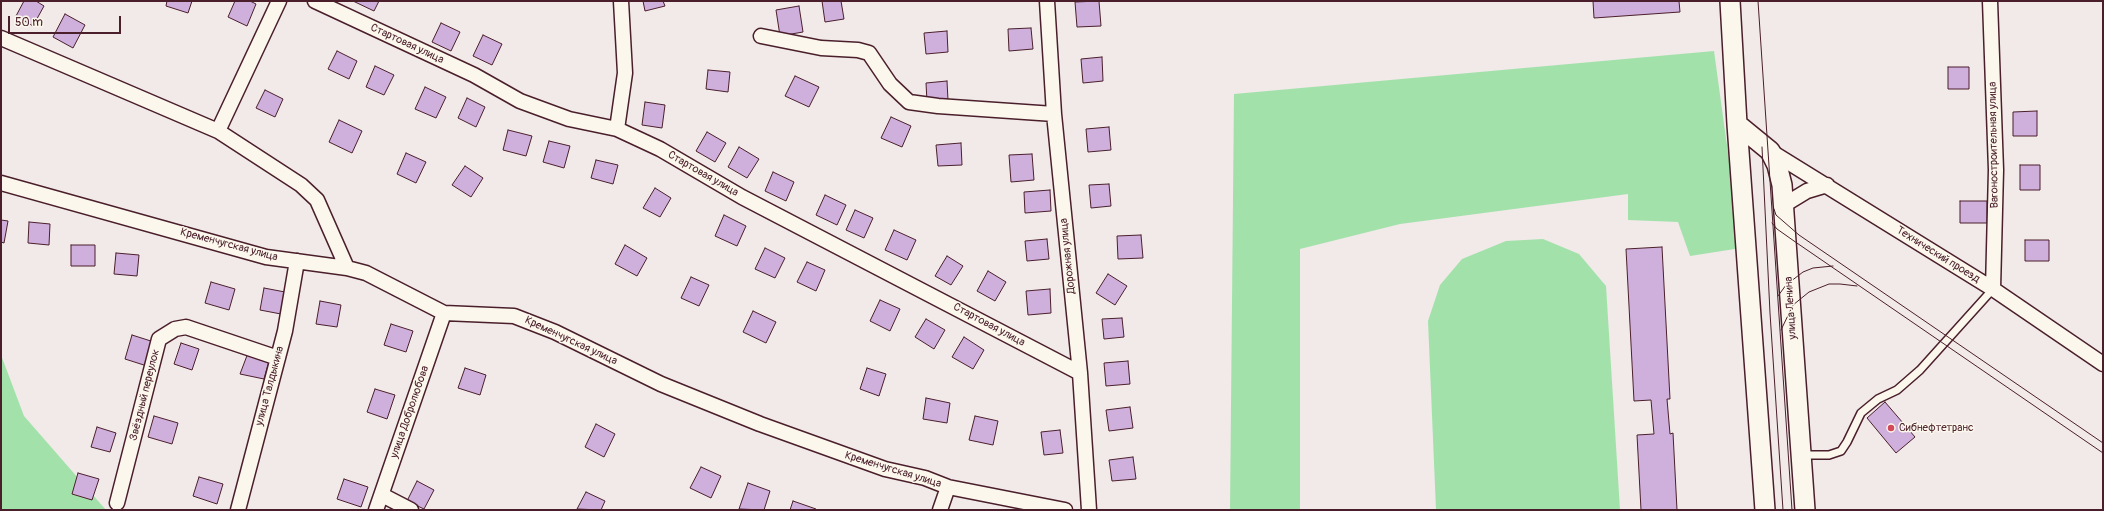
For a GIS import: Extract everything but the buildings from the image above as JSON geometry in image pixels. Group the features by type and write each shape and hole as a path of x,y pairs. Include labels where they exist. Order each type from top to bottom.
{"main road":[{"path":"1730,1 1737,124 1765,510"},
{"name":"улица Ленина","path":"1737,124 1770,151 1777,165 1782,185 1805,510"}],"street":[{"path":"218,131 279,1"},
{"name":"Стартовая улица","path":"315,1 474,75 520,101 569,119 617,129 660,149 742,197 1080,373"},
{"path":"617,129 625,73 621,1"},
{"name":"Дорожная улица","path":"1047,1 1054,114 1080,373 1089,510"},
{"name":"Вагоностроительная улица","path":"1990,1 1996,170 1993,289"},
{"path":"761,36 821,48 858,50 868,53 890,84 909,102 938,106 1054,114"},
{"path":"1,38 218,131 301,185 317,200 346,268"},
{"name":"Технический проезд","path":"1770,151 1993,289 2103,364"},
{"name":"Кременчугская улица","path":"1,183 266,257 346,268 366,273 444,313 514,316 536,323 661,384 760,424 885,469 924,478 948,487 1065,510"},
{"path":"1784,205 1807,191 1827,185"},
{"name":"улица Талдыкина","path":"238,510 285,331 297,261"},
{"name":"улица Добролюбова","path":"376,510 444,313"},
{"name":"Звёздный переулок","path":"117,504 159,340 175,329 186,327 278,358"},
{"path":"940,510 948,487"},
{"path":"382,495 411,510"}],"lane":[{"path":"1801,455 1828,455 1841,451 1861,413 1878,399 1898,390 1920,370 1993,289"}],"green space":[{"path":"1714,51 1741,248 1690,256 1678,222 1628,220 1628,194 1400,224 1300,249 1300,510 1230,510 1234,94"},
{"path":"1543,239 1579,254 1606,286 1620,510 1436,510 1428,321 1440,285 1462,259 1506,241"},
{"path":"1,355 24,416 106,510 1,510"}],"tram line":[{"path":"1758,1 1792,510"},
{"path":"1762,147 1770,313 1783,510"},
{"path":"1774,209 1776,215 1799,235 2103,443"},
{"path":"1772,223 1777,229 1794,241 2103,453"},
{"path":"1778,296 1786,285 1803,272 1813,268 1833,266"},
{"path":"1781,330 1793,305 1809,292 1829,284 1857,286"}],"place":[{"name":"Сибнефтетранс","path":"1891,428"}]}
